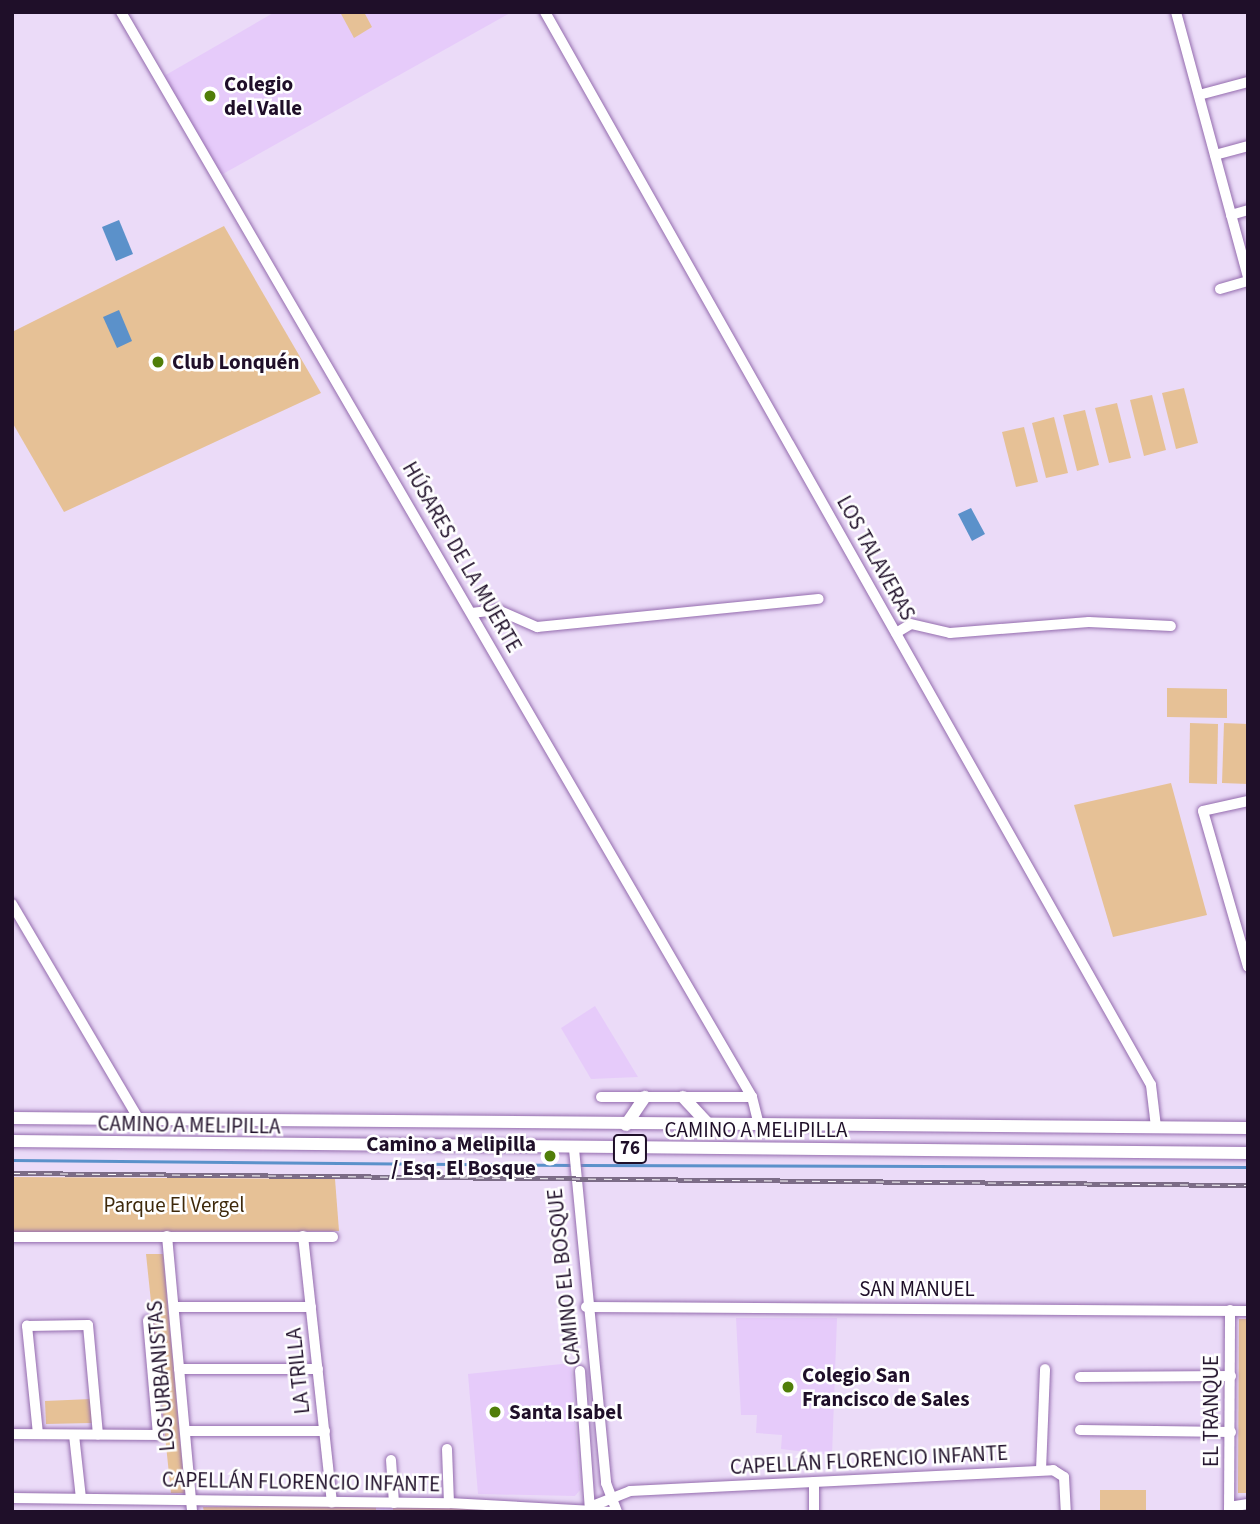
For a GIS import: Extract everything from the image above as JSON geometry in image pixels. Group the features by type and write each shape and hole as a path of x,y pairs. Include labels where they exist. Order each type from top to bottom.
{"main road":[{"path":"626,1125 645,1097"},
{"path":"683,1097 710,1126"},
{"name":"CAMINO A MELIPILLA","path":"12,1118 710,1126 1248,1128"},
{"path":"1154,1151 1156,1127"},
{"path":"1185,1128 1186,1153"},
{"name":"CAMINO A MELIPILLA","path":"12,1141 574,1154 1154,1151 1248,1153"}],"street":[{"name":"HÚSARES DE LA MUERTE","path":"121,12 752,1097 759,1126"},
{"name":"LOS TALAVERAS","path":"545,12 1151,1084 1156,1127"},
{"path":"1176,12 1248,279 1220,289"},
{"path":"1199,95 1248,82"},
{"path":"1215,155 1248,146"},
{"path":"1231,215 1248,211"},
{"path":"472,613 498,610 537,627 819,599"},
{"path":"896,633 911,624 950,634 1089,622 1171,626"},
{"path":"1248,801 1203,811 1248,967"},
{"path":"12,904 139,1120"},
{"path":"601,1097 752,1097"},
{"name":"CAMINO EL BOSQUE","path":"574,1154 573,1173 586,1307 597,1402 615,1512"},
{"name":"LOS URBANISTAS","path":"167,1236 192,1506"},
{"name":"LA TRILLA","path":"303,1236 332,1502"},
{"path":"12,1237 333,1237"},
{"path":"174,1307 311,1307"},
{"name":"SAN MANUEL","path":"586,1307 1248,1311"},
{"name":"EL TRANQUE","path":"1229,1509 1230,1310"},
{"path":"12,1434 159,1435 148,1320"},
{"path":"38,1434 27,1326 88,1325 99,1435"},
{"path":"179,1369 318,1369"},
{"path":"1041,1470 1045,1369"},
{"name":"CAMINO EL BOSQUE","path":"580,1371 590,1509"},
{"path":"1080,1377 1231,1376"},
{"path":"584,1427 597,1402"},
{"path":"1080,1430 1231,1432"},
{"path":"185,1431 325,1431"},
{"path":"74,1435 81,1498"},
{"path":"447,1449 449,1503"},
{"path":"387,1506 391,1460"},
{"name":"CAPELLÁN FLORENCIO INFANTE","path":"611,1493 1041,1470 1059,1472 1064,1481 1066,1512"},
{"path":"814,1482 814,1512"},
{"path":"590,1509 611,1493"},
{"name":"CAPELLÁN FLORENCIO INFANTE","path":"12,1498 177,1500 192,1506 332,1502 387,1506 449,1503 615,1512"},
{"path":"177,1500 177,1512"},
{"path":"1229,1509 1248,1504"}],"shaded area":[{"path":"275,12 512,12 221,175 164,76"},
{"path":"595,1006 638,1077 591,1079 561,1028"},
{"name":"Colegio San Francisco de Sales","path":"736,1318 837,1318 832,1455 781,1449 782,1435 756,1433 757,1415 741,1415"},
{"path":"571,1363 580,1490 575,1496 478,1494 468,1374"}],"green space":[{"path":"340,12 364,12 372,27 354,38"},
{"name":"Club Lonquén","path":"224,226 321,393 64,512 12,422 12,332"},
{"path":"1184,388 1198,443 1176,449 1162,393"},
{"path":"1152,395 1166,450 1144,456 1130,400"},
{"path":"1117,403 1131,458 1109,463 1095,408"},
{"path":"1085,410 1099,465 1077,471 1063,415"},
{"path":"1054,417 1068,473 1046,478 1032,423"},
{"path":"1024,427 1038,482 1016,487 1002,432"},
{"path":"1167,688 1227,689 1227,718 1167,717"},
{"path":"1190,723 1218,724 1217,784 1189,783"},
{"path":"1224,723 1248,724 1248,784 1222,783"},
{"path":"1171,783 1207,915 1113,937 1074,805"},
{"name":"Parque El Vergel","path":"12,1177 335,1179 339,1231 12,1232"},
{"path":"146,1254 163,1254 185,1493 171,1493"},
{"path":"1239,1319 1248,1319 1247,1493 1238,1493"},
{"path":"91,1399 92,1423 46,1424 45,1401"},
{"path":"1100,1490 1146,1490 1146,1512 1100,1512"},
{"path":"376,1505 376,1512 204,1512 203,1507"},
{"path":"393,1506 536,1508 536,1512 393,1512"}],"water":[{"path":"119,220 133,254 116,261 102,227"},
{"path":"119,310 132,341 117,348 103,317"},
{"path":"971,508 985,534 972,541 958,514"}],"waterway":[{"path":"12,1160 572,1165"},
{"path":"579,1165 1248,1167"}],"railway":[{"path":"12,1173 1248,1185"}],"place":[{"name":"Colegio del Valle","path":"210,96"},
{"name":"Club Lonquén","path":"158,362"},
{"name":"Camino a Melipilla / Esq. El Bosque","path":"550,1156"},
{"name":"Colegio San Francisco de Sales","path":"788,1387"},
{"name":"Santa Isabel","path":"495,1412"}]}
